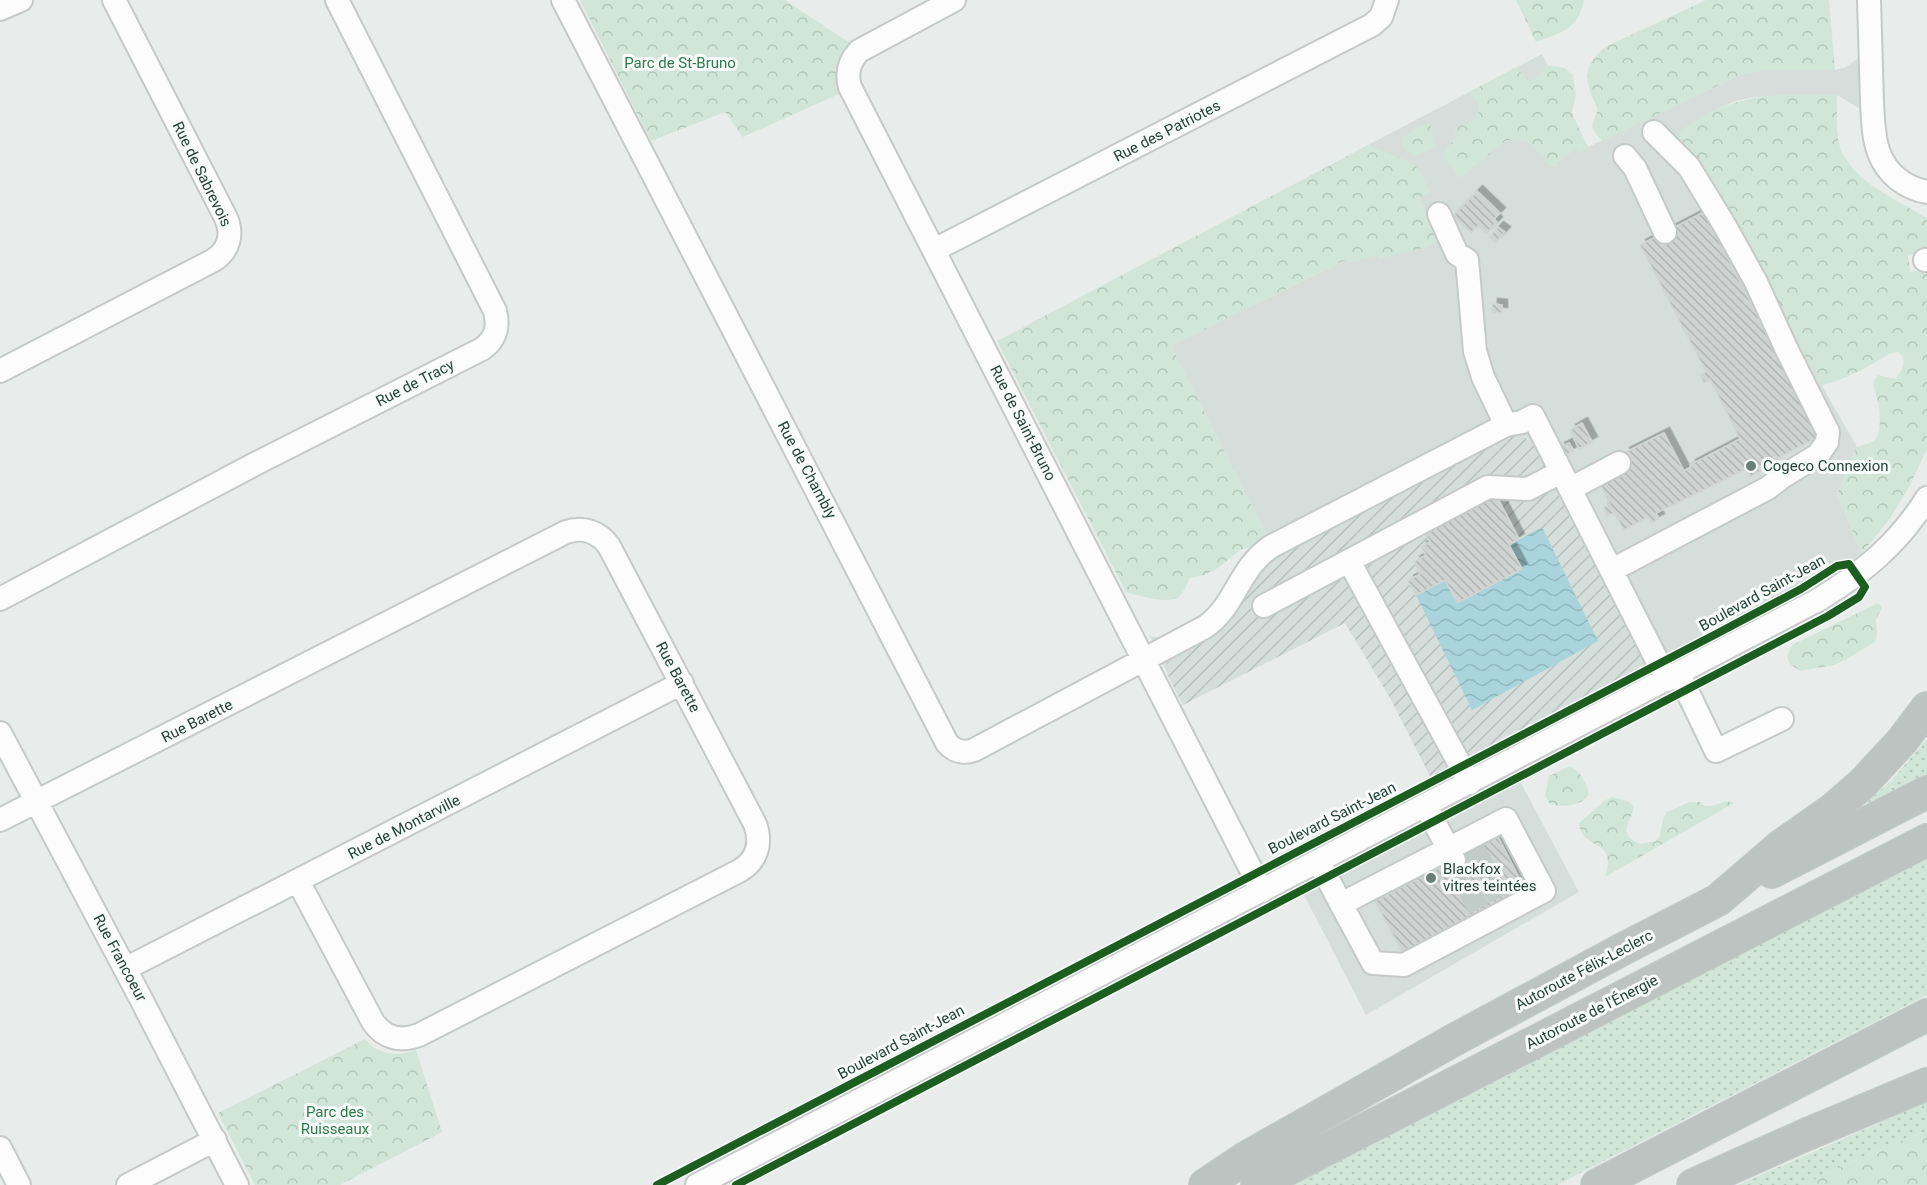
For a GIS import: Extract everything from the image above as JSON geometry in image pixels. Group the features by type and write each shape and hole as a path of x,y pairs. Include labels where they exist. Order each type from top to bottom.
{"highway":[{"name":"Autoroute Félix-Leclerc","path":"1205,1185 1247,1157 1452,1041 1718,900 1782,845 1832,810 1863,783 1902,741 1927,708"},
{"path":"1718,900 1927,792"},
{"name":"Autoroute de l'Énergie","path":"1257,1185 1927,840"},
{"path":"1596,1185 1927,1015"},
{"path":"1805,1135 1927,1064"},
{"path":"1693,1185 1927,1084"}],"street":[{"path":"0,9 21,0"},
{"name":"Rue de Sabrevois","path":"0,370 214,260 224,252 229,242 230,230 226,218 114,0"},
{"name":"Rue de Tracy","path":"0,599 246,469 482,349 493,339 497,324 495,311 338,0"},
{"name":"Rue de Chambly","path":"563,0 949,745 960,752 974,750 1205,627 1224,609 1251,563 1272,546 1506,425 1522,422 1533,416 1565,480"},
{"name":"Rue de Saint-Bruno","path":"954,0 859,51 851,62 848,74 850,87 1262,891"},
{"name":"Rue des Patriotes","path":"934,250 1372,26 1381,17 1387,0"},
{"path":"1869,0 1872,107 1878,152 1885,165 1900,181 1927,192"},
{"path":"1612,570 1768,488 1818,454 1824,448 1828,437 1824,423 1756,282 1725,226 1689,167 1654,132"},
{"path":"1625,156 1635,168 1665,232"},
{"path":"1438,214 1457,254 1467,260 1475,351 1483,377 1506,425"},
{"path":"1264,606 1488,487 1528,489 1619,463"},
{"path":"1565,480 1612,570 1716,751 1782,718"},
{"path":"697,1185 1818,600 1857,576 1883,554 1927,498"},
{"name":"Rue Barette","path":"0,820 572,530 580,529 592,532 606,542 682,683 759,838 756,852 748,864 739,871 419,1035 405,1038 388,1035 373,1022 298,881"},
{"path":"1349,561 1470,783"},
{"name":"Rue de Montarville","path":"125,969 682,683"},
{"name":"Rue Francoeur","path":"0,733 237,1185"},
{"path":"1426,806 1451,854"},
{"path":"1318,862 1373,963 1404,965 1493,911 1544,891 1506,819 1471,844 1341,904"},
{"path":"128,1185 215,1140"},
{"path":"0,1148 20,1185"}],"shaded area":[{"path":"1542,54 1588,147 1738,76 1760,70 1835,70 1846,67 1860,57 1860,109 1837,95 1753,97 1733,102 1707,114 1705,150 1822,386 1857,447 1837,495 1862,553 1852,561 1838,563 1784,595 1670,655 1648,664 1533,444 1525,436 1166,664 1166,670 1150,636 1162,638 1201,618 1215,603 1244,556 1252,547 1268,537 1170,346 1388,239 1349,155"},
{"path":"1520,433 1533,444 1648,664 1431,778 1390,698 1345,623 1183,705 1169,678 1166,664 1261,568 1279,553 1506,435"},
{"path":"1519,779 1579,892 1366,1015 1303,893"}],"green space":[{"name":"Parc de St-Bruno","path":"580,0 785,0 850,43 839,64 841,93 743,137 725,112 651,141"},
{"path":"1516,0 1584,0 1578,18 1573,24 1561,32 1536,42"},
{"path":"1706,0 1829,0 1835,70 1760,70 1738,76 1602,141 1592,127 1598,110 1588,84 1588,70 1591,63 1605,47"},
{"path":"1548,65 1565,68 1573,75 1576,94 1572,113 1588,148 1579,153 1576,149 1556,163 1558,166 1550,166 1526,141 1506,140 1460,178 1443,154 1456,137 1455,129 1463,124 1472,123 1479,112 1479,105 1469,92 1516,67 1526,79 1532,82"},
{"path":"1776,95 1837,95 1838,137 1849,164 1886,195 1927,218 1927,251 1908,255 1910,272 1927,269 1927,449 1909,487 1891,517 1862,553 1837,495 1857,447 1877,437 1880,415 1874,386 1875,379 1878,375 1896,379 1903,366 1902,356 1899,352 1893,353 1846,377 1814,386 1756,263 1759,260 1753,247 1741,242 1677,144 1678,133 1724,106"},
{"path":"1430,123 1436,147 1415,156 1404,147 1402,139 1414,129"},
{"path":"1368,145 1416,166 1431,192 1419,198 1439,240 1426,247 1379,259 1378,255 1353,262 1343,261 1171,346 1268,537 1252,547 1240,550 1218,568 1204,575 1190,578 1180,596 1175,599 1154,599 1126,592 997,341"},
{"path":"1878,603 1882,607 1876,620 1875,642 1834,665 1800,671 1790,664 1787,657 1792,645"},
{"path":"1927,739 1927,781 1857,811 1892,780"},
{"path":"1570,766 1582,778 1589,794 1582,801 1571,805 1550,804 1545,795 1549,776"},
{"path":"1612,797 1628,801 1634,806 1627,831 1632,840 1640,844 1656,841 1667,812 1689,802 1700,802 1705,806 1726,801 1734,803 1605,877 1608,864 1607,855 1586,838 1581,832 1579,823 1604,801"},
{"path":"1927,858 1927,995 1557,1185 1293,1185"},
{"name":"Parc des Ruisseaux","path":"365,1039 376,1048 388,1053 416,1050 442,1132 340,1185 255,1185 218,1113"},
{"path":"1927,1102 1927,1131 1879,1149 1803,1185 1738,1185"},
{"path":"1927,1131 1927,1185 1803,1185 1879,1149"}],"water":[{"path":"1542,527 1598,641 1472,710 1416,595 1445,580 1458,603 1521,569 1509,545"}],"building":[{"path":"1477,191 1500,213 1494,219 1497,222 1486,234 1478,226 1471,233 1453,216"},
{"path":"1704,212 1820,436 1761,467 1763,470 1750,477 1746,469 1656,513 1659,519 1651,523 1648,517 1624,530 1614,513 1607,516 1603,508 1610,504 1600,484 1632,468 1624,453 1664,433 1684,471 1691,467 1690,465 1740,439 1710,379 1704,383 1700,375 1706,372 1640,245"},
{"path":"1498,227 1505,232 1495,243 1489,237"},
{"path":"1492,304 1502,305 1502,313 1492,312"},
{"path":"1582,423 1592,442 1579,449 1570,430"},
{"path":"1569,443 1574,451 1563,456 1559,448"},
{"path":"1496,495 1519,539 1509,545 1522,569 1457,603 1445,580 1416,595 1408,581 1420,574 1414,562 1426,555 1421,547 1430,542 1425,533"},
{"path":"1498,837 1524,888 1402,952 1375,901"}],"tunnel":[{"path":"1474,849 1500,900"},
{"path":"1454,860 1480,911"}],"cycle path":[{"name":"Boulevard Saint-Jean","path":"657,1185 1718,633 1801,589 1837,566 1849,564 1865,587 1859,597 1828,616 736,1185"}],"place":[{"name":"Cogeco Connexion","path":"1751,466"},
{"name":"Blackfox vitres teintées","path":"1431,878"}]}
